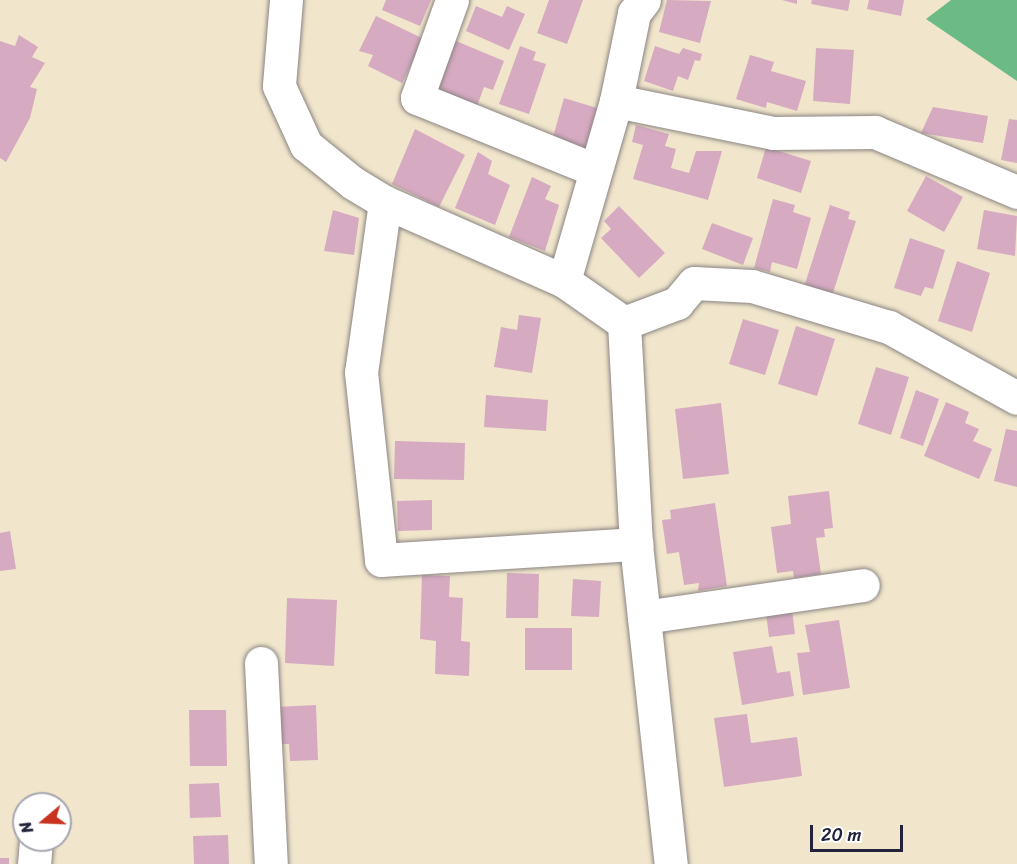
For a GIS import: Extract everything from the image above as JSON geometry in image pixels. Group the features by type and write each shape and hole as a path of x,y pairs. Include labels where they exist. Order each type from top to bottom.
{"street":[{"path":"286,0 279,86 306,146 353,183 385,202 564,281 624,323"},
{"path":"452,0 417,98 594,169"},
{"path":"564,281 594,169 616,101 634,13 644,0"},
{"path":"616,101 773,133 875,132 1017,192"},
{"path":"385,202 361,372 381,560 636,544"},
{"path":"624,323 677,303 694,283 752,286 889,327 1017,398"},
{"path":"624,323 636,544 671,864"},
{"path":"644,617 863,585"},
{"path":"261,663 271,864"}],"green space":[{"path":"951,0 1017,0 1017,81 926,19"}],"building":[{"path":"386,0 431,0 420,26 382,10"},
{"path":"549,0 583,0 567,44 537,33"},
{"path":"667,0 711,1 700,43 659,32"},
{"path":"782,0 797,0 797,4"},
{"path":"812,0 850,0 848,11 811,4"},
{"path":"869,0 904,0 901,16 867,9"},
{"path":"476,6 502,17 507,6 525,14 509,50 466,31"},
{"path":"376,16 424,39 402,83 368,66 373,55 359,51"},
{"path":"19,35 38,47 32,57 45,63 30,87 37,89 30,118 6,162 0,158 0,41 15,46"},
{"path":"456,41 504,61 493,90 484,87 476,109 436,93"},
{"path":"520,46 536,52 533,60 546,64 529,114 499,104"},
{"path":"655,46 679,54 683,48 702,54 700,61 695,60 688,80 678,76 673,91 644,81"},
{"path":"816,48 854,50 850,104 813,101"},
{"path":"750,55 774,62 771,71 806,81 797,111 767,102 766,108 736,99"},
{"path":"564,98 597,108 584,154 551,144"},
{"path":"933,107 988,116 983,143 921,133"},
{"path":"1009,119 1017,120 1017,163 1001,160"},
{"path":"636,125 669,134 665,146 676,149 671,168 689,173 696,151 722,151 708,200 633,179 643,145 632,142"},
{"path":"415,129 465,155 439,207 392,184"},
{"path":"766,147 811,161 801,193 757,178"},
{"path":"478,152 492,161 488,174 510,185 495,225 455,208"},
{"path":"926,176 963,197 944,232 907,211"},
{"path":"532,177 551,186 545,199 559,205 545,251 509,237"},
{"path":"773,199 795,205 793,212 811,218 797,269 772,262 770,272 754,268"},
{"path":"830,205 850,212 848,219 856,221 832,296 804,287"},
{"path":"619,206 665,253 639,278 601,238 611,229 604,221"},
{"path":"333,210 359,218 354,255 324,251"},
{"path":"984,210 1017,216 1015,256 977,249"},
{"path":"712,223 753,238 743,265 702,249"},
{"path":"910,238 945,250 933,289 925,287 921,296 894,288"},
{"path":"957,261 990,273 972,332 938,321"},
{"path":"519,315 541,318 532,373 494,367 501,327 517,330"},
{"path":"743,319 779,330 765,375 729,364"},
{"path":"796,326 835,339 817,396 778,384"},
{"path":"876,367 909,377 891,435 858,424"},
{"path":"916,390 939,399 923,446 900,438"},
{"path":"486,395 548,400 546,431 484,427"},
{"path":"946,402 969,412 965,423 979,429 973,441 992,449 979,479 924,456"},
{"path":"721,403 729,474 683,479 675,409"},
{"path":"1006,429 1017,431 1017,487 994,481"},
{"path":"395,441 465,443 464,480 394,479"},
{"path":"829,491 833,528 824,529 825,537 816,538 821,574 794,578 793,571 777,573 771,527 791,524 788,496"},
{"path":"432,500 432,530 398,531 397,501"},
{"path":"715,503 727,586 698,591 699,583 684,585 679,552 667,554 662,520 671,519 670,510"},
{"path":"10,531 16,569 0,571 0,533"},
{"path":"507,573 539,574 538,618 506,618"},
{"path":"422,575 450,576 449,597 463,598 461,641 470,642 469,676 435,674 436,641 420,639"},
{"path":"573,579 601,581 599,617 571,616"},
{"path":"287,598 337,600 334,666 285,663"},
{"path":"792,610 795,634 769,637 766,613"},
{"path":"839,620 850,688 803,695 797,653 810,652 805,625"},
{"path":"525,628 572,628 572,670 525,670"},
{"path":"772,646 777,673 790,671 794,696 742,705 733,652"},
{"path":"316,705 318,760 290,761 289,744 278,744 276,707"},
{"path":"189,710 226,710 227,766 190,766"},
{"path":"747,714 751,743 797,737 802,776 724,787 714,718"},
{"path":"219,783 221,817 190,818 189,784"},
{"path":"228,835 229,864 194,864 193,836"},
{"path":"0,858 9,858 9,864 0,864"}]}
